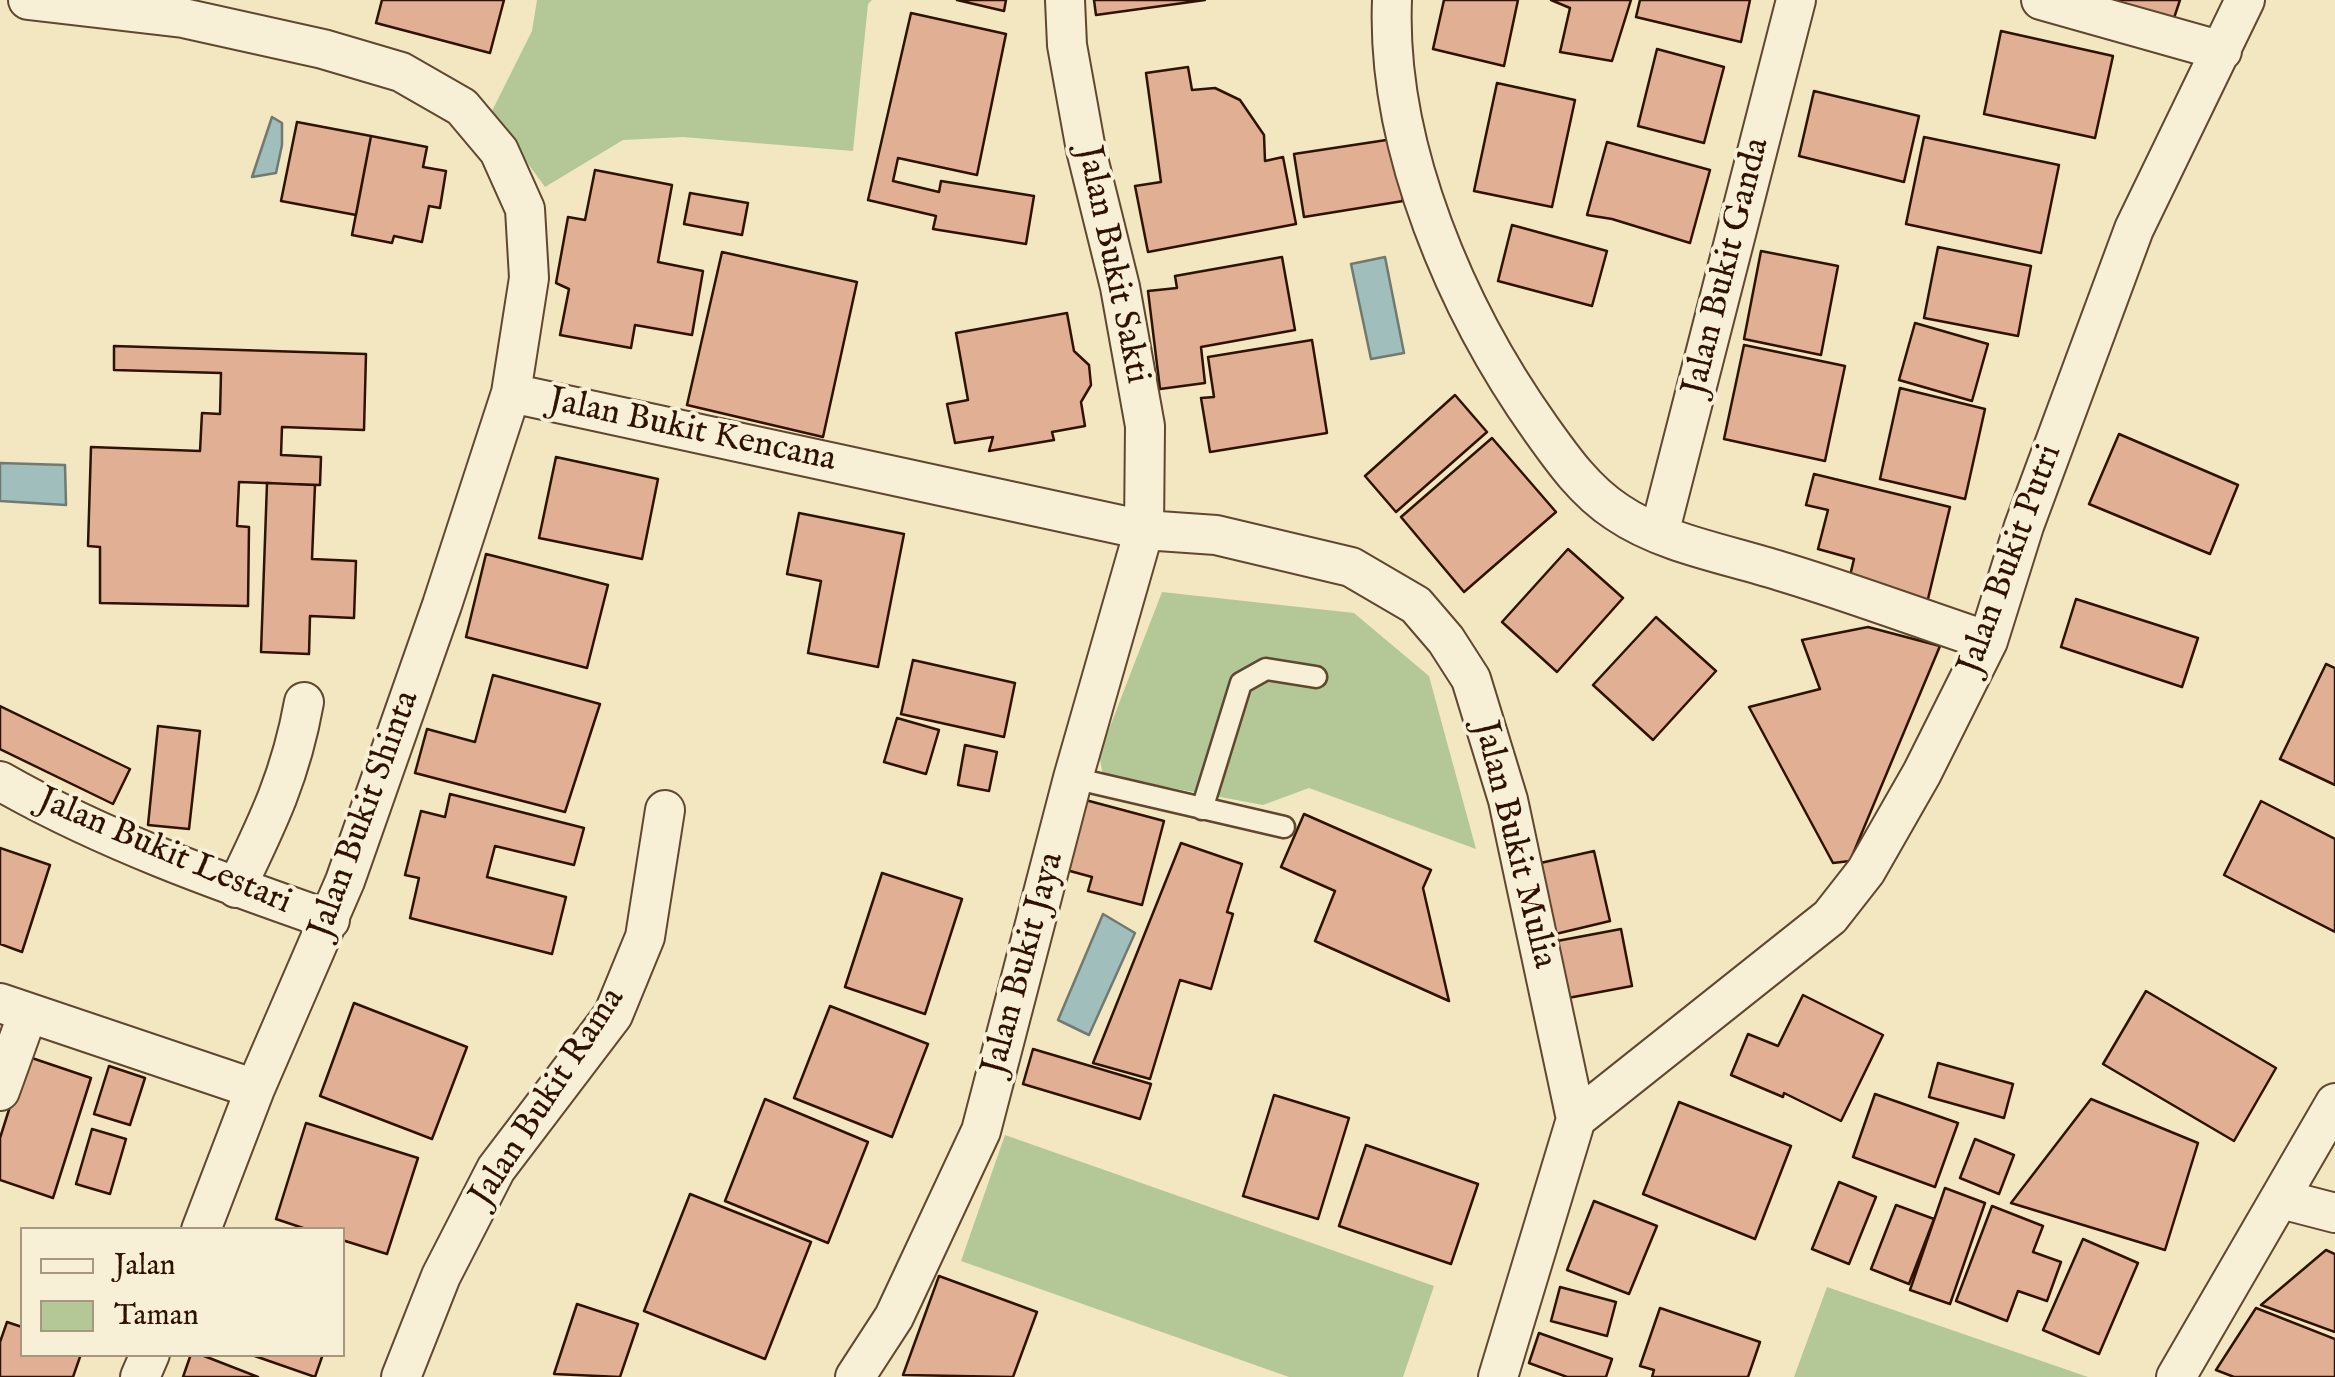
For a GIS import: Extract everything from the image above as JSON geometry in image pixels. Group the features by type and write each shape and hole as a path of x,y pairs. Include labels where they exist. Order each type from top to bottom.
{"street":[{"name":"Jalan Bukit Sakti","path":"1065,0 1067,44 1086,150 1120,286 1145,426 1144,530"},
{"path":"1392,0 1397,94 1427,213 1476,322 1516,394 1572,472 1617,512 1660,534 1988,641"},
{"name":"Jalan Bukit Ganda","path":"1660,534 1796,0"},
{"path":"2041,0 2222,51"},
{"name":"Jalan Bukit Putri","path":"1576,1118 1774,965 1830,917 1866,871 1913,790 1988,641 2024,526 2134,229 2245,0"},
{"name":"Jalan Bukit Kencana","path":"48,2 183,18 323,49 401,72 462,107 499,151 524,209 529,278 511,393 1144,530"},
{"name":"Jalan Bukit Shinta","path":"202,1227 256,1089 330,920 442,605 511,393"},
{"name":"Jalan Bukit Jaya","path":"855,1377 894,1317 981,1132 1072,778 1144,530"},
{"name":"Jalan Bukit Mulia","path":"1144,530 1216,535 1351,566 1416,606 1446,640 1472,679 1508,800 1576,1118 1498,1377"},
{"path":"236,888 276,804 294,754 304,702"},
{"name":"Jalan Bukit Lestari","path":"0,781 52,810 236,888 330,920"},
{"name":"Jalan Bukit Rama","path":"401,1377 441,1276 496,1168 612,1015 645,937 664,810"},
{"path":"0,1092 14,1008 256,1089"},
{"path":"2176,1377 2335,1103"},
{"path":"2281,1199 2335,1212"}],"lane":[{"path":"1202,809 1241,683 1266,670 1316,678"},
{"path":"1072,778 1284,827"}],"green space":[{"path":"537,0 872,0 868,4 853,151 683,137 623,140 545,187 491,113 532,31"},
{"path":"1162,592 1354,613 1429,676 1476,849 1309,788 1263,805 1103,775 1099,755"},
{"path":"1005,1135 1434,1286 1403,1377 1289,1377 961,1261"},
{"path":"1827,1287 2088,1377 1794,1377"}],"water":[{"path":"272,117 282,123 276,173 252,177"},
{"path":"1385,257 1404,353 1371,359 1351,264"},
{"path":"0,463 65,465 66,505 0,501"},
{"path":"1103,914 1135,933 1089,1035 1058,1020"}],"building":[{"path":"382,0 504,0 490,53 376,23"},
{"path":"957,0 1006,0 1004,11"},
{"path":"1094,0 1205,0 1096,15"},
{"path":"1444,0 1518,0 1504,66 1433,49"},
{"path":"1551,0 1631,0 1612,61 1560,52 1570,8"},
{"path":"1640,0 1750,0 1741,42 1636,17"},
{"path":"2099,0 2180,0 2172,24"},
{"path":"911,13 1006,34 977,175 898,158 893,181 939,192 941,181 1034,196 1026,244 933,229 936,216 868,200"},
{"path":"2001,31 2113,56 2095,138 1984,114"},
{"path":"1657,49 1724,67 1704,143 1638,126"},
{"path":"1188,67 1192,90 1215,88 1240,100 1264,135 1265,161 1283,157 1296,224 1148,252 1135,186 1161,182 1146,73"},
{"path":"1497,83 1575,100 1552,207 1474,191"},
{"path":"1814,91 1919,116 1904,182 1799,156"},
{"path":"297,122 371,136 356,215 281,201"},
{"path":"371,136 427,147 423,167 446,171 440,208 429,206 422,242 394,236 392,243 352,235"},
{"path":"1924,137 2059,165 2041,253 1906,224"},
{"path":"1393,139 1403,201 1304,217 1294,154"},
{"path":"1607,142 1710,170 1690,243 1587,215"},
{"path":"595,170 672,185 658,262 703,271 692,335 635,325 631,348 560,335 569,289 556,283 568,217 585,220"},
{"path":"690,193 748,203 742,235 684,224"},
{"path":"1512,225 1607,251 1592,306 1498,281"},
{"path":"1938,247 2031,266 2018,336 1924,318"},
{"path":"1761,251 1838,266 1821,355 1744,339"},
{"path":"722,252 857,282 823,437 687,405"},
{"path":"1282,257 1295,330 1201,347 1205,383 1160,389 1148,291 1177,288 1175,276"},
{"path":"1067,313 1074,351 1089,365 1091,385 1081,402 1085,426 1052,432 1054,440 989,451 993,437 955,443 947,404 968,400 956,333"},
{"path":"1915,323 1988,344 1972,401 1899,380"},
{"path":"1312,340 1327,433 1210,452 1201,398 1214,397 1208,357"},
{"path":"1744,345 1845,366 1825,461 1724,439"},
{"path":"114,346 366,354 364,430 282,427 281,455 321,457 320,485 239,482 237,526 249,527 248,606 100,603 100,547 88,546 91,447 200,451 202,413 220,414 221,373 114,370"},
{"path":"1900,388 1985,409 1965,499 1880,479"},
{"path":"1455,395 1487,432 1396,512 1365,476"},
{"path":"2119,434 2238,485 2210,554 2089,504"},
{"path":"1492,438 1556,512 1464,592 1401,517"},
{"path":"556,457 658,479 642,559 539,538"},
{"path":"1814,474 1950,507 1927,603 1848,584 1854,559 1818,549 1828,510 1806,505"},
{"path":"267,483 315,485 312,559 356,561 354,618 310,616 309,654 261,652"},
{"path":"799,513 904,534 878,667 808,653 821,581 787,574"},
{"path":"1568,549 1623,598 1557,672 1502,622"},
{"path":"486,554 608,585 587,668 466,637"},
{"path":"2076,599 2198,638 2182,687 2061,647"},
{"path":"1656,617 1716,671 1653,740 1593,685"},
{"path":"1868,627 1940,646 1850,861 1833,863 1749,707 1820,689 1802,640"},
{"path":"913,660 1015,683 1004,737 901,714"},
{"path":"2326,664 2335,668 2335,785 2280,759"},
{"path":"493,675 600,704 565,812 415,773 427,729 475,742"},
{"path":"0,706 130,769 113,804 0,749"},
{"path":"897,718 939,730 926,774 884,762"},
{"path":"158,726 200,731 189,829 148,825"},
{"path":"965,745 997,752 989,791 958,785"},
{"path":"450,794 584,828 574,865 495,846 487,877 566,897 552,954 410,918 419,878 405,875 421,811 445,817"},
{"path":"1078,798 1164,821 1142,905 1088,891 1092,877 1059,868"},
{"path":"2261,801 2335,839 2335,932 2224,875"},
{"path":"1304,814 1431,870 1423,888 1449,1001 1315,941 1335,891 1281,867"},
{"path":"1181,843 1242,864 1227,912 1233,914 1211,989 1180,980 1150,1079 1093,1063"},
{"path":"0,848 50,865 22,952 0,944"},
{"path":"1594,851 1610,921 1543,937 1527,866"},
{"path":"882,873 962,899 925,1014 845,987"},
{"path":"1621,929 1632,986 1568,998 1557,941"},
{"path":"2146,991 2276,1068 2234,1141 2103,1064"},
{"path":"1803,995 1883,1035 1841,1121 1784,1093 1783,1097 1731,1075 1748,1034 1778,1046"},
{"path":"354,1003 467,1047 432,1139 320,1096"},
{"path":"830,1006 928,1044 892,1137 794,1098"},
{"path":"1033,1049 1151,1084 1140,1119 1023,1084"},
{"path":"26,1056 91,1078 53,1198 0,1180 0,1138"},
{"path":"1938,1063 2013,1084 2004,1118 1929,1097"},
{"path":"109,1066 145,1078 130,1125 94,1114"},
{"path":"1875,1094 1958,1123 1935,1187 1853,1157"},
{"path":"1274,1095 1349,1118 1318,1219 1243,1196"},
{"path":"765,1099 868,1142 828,1243 725,1201"},
{"path":"2091,1099 2198,1143 2165,1250 2011,1203"},
{"path":"1679,1102 1791,1146 1755,1239 1643,1194"},
{"path":"306,1123 418,1158 387,1254 345,1241 345,1227 300,1227 276,1219"},
{"path":"92,1129 126,1139 110,1194 76,1184"},
{"path":"1975,1139 2014,1155 1999,1194 1960,1178"},
{"path":"1366,1145 1478,1184 1451,1264 1339,1226"},
{"path":"1839,1182 1876,1197 1849,1264 1812,1249"},
{"path":"1945,1188 1985,1203 1950,1304 1910,1290"},
{"path":"690,1194 811,1242 765,1359 644,1311"},
{"path":"1594,1201 1657,1226 1629,1294 1567,1270"},
{"path":"1896,1205 1934,1219 1909,1284 1871,1269"},
{"path":"1992,1206 2043,1226 2033,1252 2061,1262 2047,1301 2018,1291 2007,1321 1956,1301"},
{"path":"2083,1239 2138,1263 2099,1354 2043,1330"},
{"path":"2326,1250 2335,1254 2335,1332 2261,1305"},
{"path":"939,1276 1037,1312 1013,1377 903,1375"},
{"path":"1560,1287 1616,1302 1607,1336 1551,1321"},
{"path":"577,1304 638,1324 620,1377 554,1374"},
{"path":"1660,1308 1760,1342 1748,1377 1652,1377 1654,1370 1640,1366"},
{"path":"2256,1308 2335,1339 2335,1377 2234,1377 2216,1370"},
{"path":"7,1322 20,1326 20,1357 80,1357 73,1377 0,1377 0,1342"},
{"path":"1539,1333 1612,1359 1606,1377 1567,1377 1529,1363"},
{"path":"190,1357 207,1357 258,1377 183,1377"},
{"path":"258,1357 322,1357 315,1377"}]}
